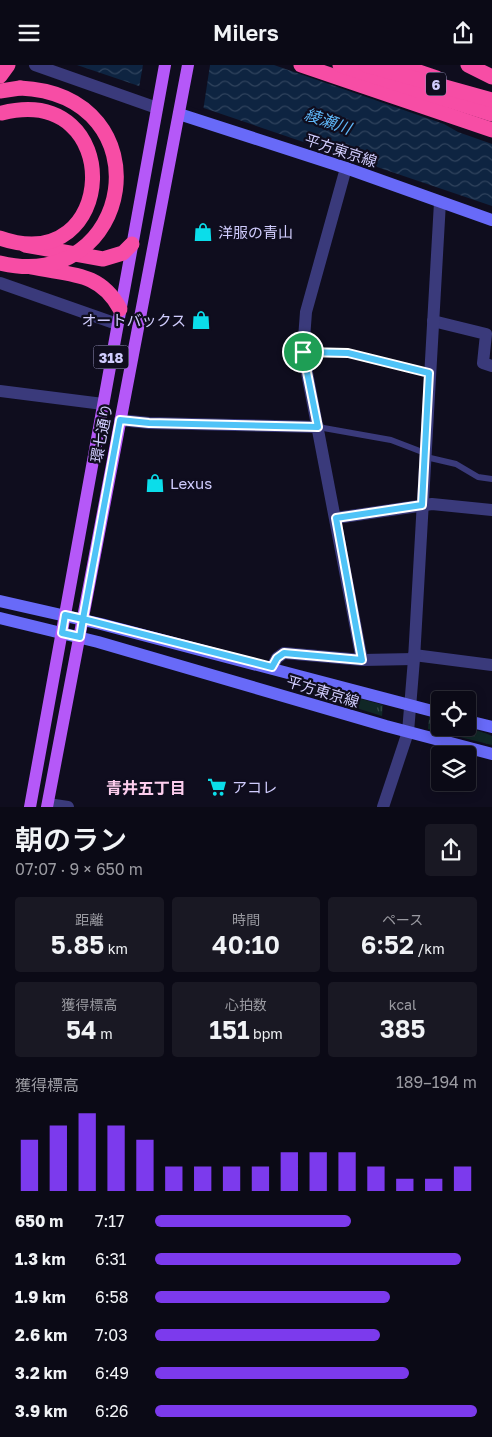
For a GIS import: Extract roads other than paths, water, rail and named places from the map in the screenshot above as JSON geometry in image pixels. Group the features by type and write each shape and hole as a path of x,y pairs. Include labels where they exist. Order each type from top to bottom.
{"highway":[{"path":"0,75 8,65"},
{"path":"301,65 492,130"},
{"path":"340,65 492,114"},
{"path":"366,65 492,100"},
{"name":"6","path":"379,65 492,100"},
{"name":"6","path":"398,65 492,100"},
{"path":"468,65 492,77"},
{"path":"0,91 20,88 48,91 74,101 88,111 101,126 110,143 116,164 117,186 112,207 103,227 91,242 76,253 38,267 0,262"},
{"path":"0,114 32,109 62,119 85,141 94,171 90,203 83,216 73,227 47,242 30,243 4,239"},
{"path":"4,239 30,247 103,259 123,253 132,244"},
{"path":"0,262 88,278 106,289 119,316"}],"main road":[{"name":"環七通り","path":"30,807 165,65"},
{"name":"環七通り","path":"48,805 188,65"},
{"name":"平方東京線","path":"179,110 492,220"},
{"name":"平方東京線","path":"0,601 83,619 272,667 431,711"},
{"name":"平方東京線","path":"0,618 80,637 408,732 492,754"},
{"path":"476,723 492,727"}],"street":[{"path":"35,65 158,104"},
{"path":"346,168 306,313 303,352 362,660"},
{"path":"383,807 408,732 440,202"},
{"path":"0,283 119,316"},
{"path":"433,321 486,334 484,363 492,366"},
{"path":"0,391 103,404"},
{"path":"120,420 149,423 318,427"},
{"path":"336,518 432,503 492,510"},
{"path":"272,667 277,658 284,653 362,660 414,657 492,665"},
{"path":"48,805 68,807"}],"lane":[{"path":"303,352 348,353 429,373"},
{"path":"318,427 391,440 426,455 456,464 478,477 492,479"}],"water":[{"name":"綾瀬川","path":"77,65 274,65 444,124 458,132 492,144 492,206"}],"place":[{"name":"洋服の青山","path":"203,232"},
{"name":"オートバックス","path":"201,320"},
{"name":"Lexus","path":"155,483"},
{"name":"アコレ","path":"217,787"}],"district":[{"name":"青井五丁目","path":"146,788"}]}
